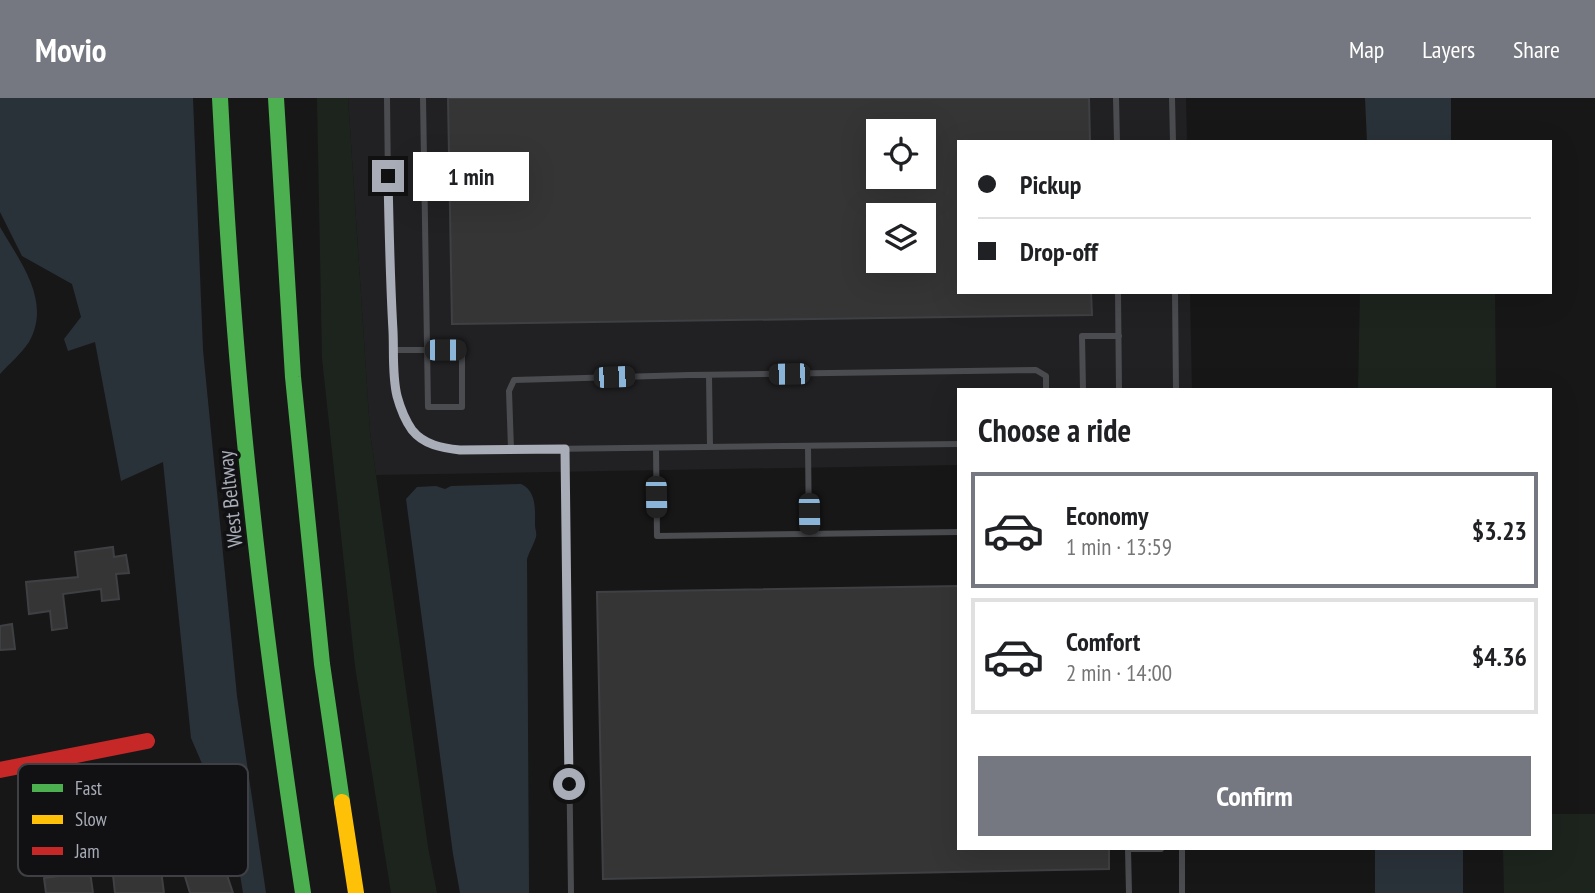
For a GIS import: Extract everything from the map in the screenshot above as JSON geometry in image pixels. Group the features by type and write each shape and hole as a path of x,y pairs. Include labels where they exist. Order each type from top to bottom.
{"main road":[{"name":"West Beltway","path":"220,98 226,216 252,517 303,893"},
{"path":"275,98 293,377 322,664 356,893"},
{"path":"30,764 146,741"},
{"path":"0,770 18,766"}],"lane":[{"path":"387,98 390,279 397,395 413,431 426,442 460,450 957,444"},
{"path":"394,350 427,350 462,350 462,407 428,407 427,350 423,98"},
{"path":"1116,98 1117,140"},
{"path":"1172,98 1172,140"},
{"path":"1118,294 1119,388"},
{"path":"1175,294 1177,388"},
{"path":"1083,388 1082,336 1119,336"},
{"path":"511,449 509,391 514,380 1036,370 1045,376 1046,388"},
{"path":"709,375 710,447"},
{"path":"808,446 809,534"},
{"path":"656,448 656,536 957,532"},
{"path":"565,449 571,893"},
{"path":"1128,850 1129,893"},
{"path":"1182,850 1182,893"}],"shaded area":[{"path":"0,98 193,98 203,350 237,696 247,764 202,764 191,738 163,462 121,481 95,342 68,351 64,339 81,317 72,284 22,256 0,212"},
{"path":"317,98 348,98 370,432 428,847 437,893 391,893 355,666 322,358"},
{"path":"348,98 1186,98 1187,140 957,140 957,294 1190,294 1192,388 957,388 957,465 376,475 370,432"},
{"path":"1365,98 1451,98 1451,140 1367,140"},
{"path":"0,227 31,282 37,312 29,342 0,374"},
{"path":"1360,294 1495,294 1496,388 1358,388"},
{"path":"521,484 532,496 536,534 527,559 529,893 460,893 406,499 417,487 436,486 445,489 451,486"},
{"path":"248,771 266,893 243,893 240,876 248,876"},
{"path":"1552,814 1595,814 1595,893 1504,893 1503,850 1552,850"},
{"path":"1375,850 1463,850 1463,893 1375,893"}],"building":[{"path":"448,98 1089,98 1090,140 957,140 957,294 1091,294 1092,315 452,324"},
{"path":"113,547 114,557 126,555 129,573 116,574 119,599 102,601 101,589 63,594 67,628 52,630 50,611 29,614 26,582 78,577 75,552"},
{"path":"957,586 957,850 1109,850 1109,869 603,879 597,592"},
{"path":"12,624 15,649 0,650 0,626"},
{"path":"91,876 93,893 46,893 44,878"},
{"path":"113,876 162,876 164,893 115,893"},
{"path":"185,876 227,876 233,893 190,893"}],"traffic: fast":[{"path":"220,98 232,299 256,548 303,893"},
{"path":"276,98 293,377 322,664 342,802"}],"traffic: slow":[{"path":"342,802 356,893"}],"traffic: jam":[{"path":"30,764 147,741"},
{"path":"0,770 18,766"}],"route":[{"path":"388,176 394,373 397,395 413,431 426,442 443,448 565,449 569,784"}]}
